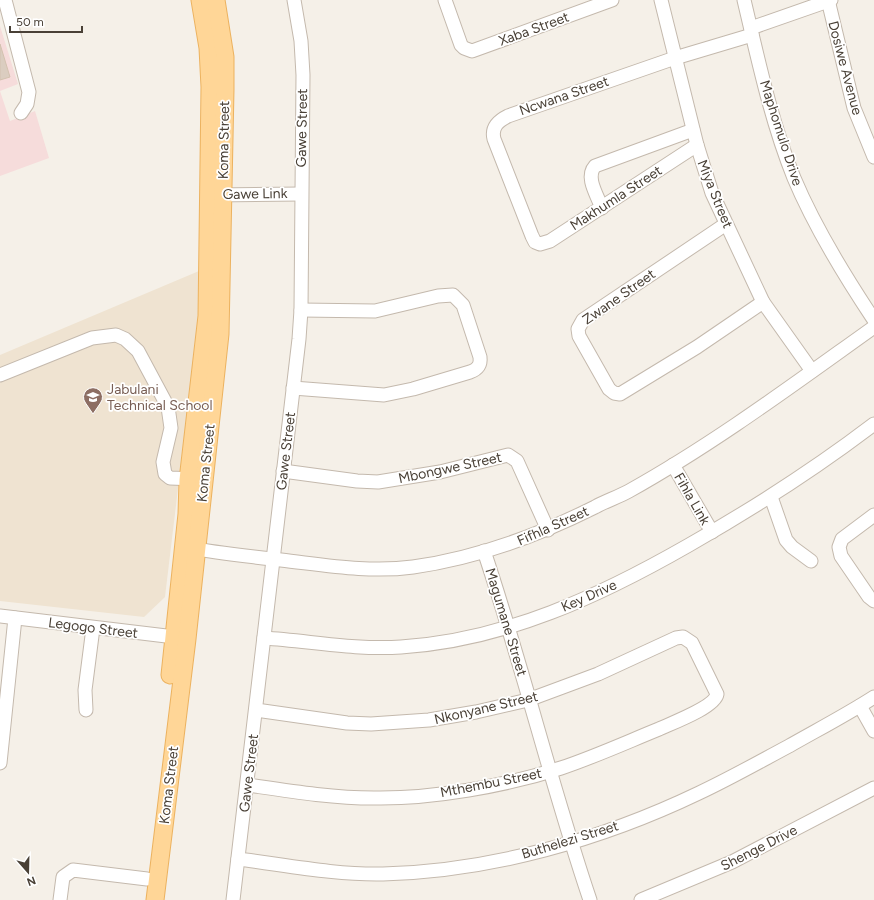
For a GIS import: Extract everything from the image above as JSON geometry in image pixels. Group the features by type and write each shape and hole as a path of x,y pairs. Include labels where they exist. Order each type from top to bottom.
{"main road":[{"name":"Koma Street","path":"155,900 196,479 220,334 223,268 215,195 207,35 200,0"},
{"name":"Koma Street","path":"215,195 225,57 216,0"},
{"name":"Koma Street","path":"145,900 181,638"}],"street":[{"path":"5,0 29,92 27,104 21,113"},
{"name":"Gawe Street","path":"233,900 248,785 301,310 302,68 301,41 294,0"},
{"name":"Xaba Street","path":"445,0 461,45 470,51 612,0"},
{"name":"Miya Street","path":"661,0 705,174 726,224 763,302 812,371"},
{"name":"Maphomulo Drive","path":"744,0 776,126 794,178 818,229 874,320"},
{"name":"Ncwana Street","path":"534,240 494,139 493,131 496,125 508,116 751,31 829,0"},
{"name":"Dosiwe Avenue","path":"829,0 854,108 874,157"},
{"path":"602,208 591,178 592,170 595,166 693,130"},
{"name":"Makhumla Street","path":"534,240 540,244 550,241 697,145"},
{"name":"Gawe Link","path":"215,195 301,194"},
{"name":"Zwane Street","path":"726,224 580,323 578,331 579,336 609,389 617,394 697,347 763,302"},
{"path":"293,388 371,395 391,394 470,372 479,366 480,357 463,305 453,295 441,295 375,311 301,310"},
{"name":"Fifhla Street","path":"189,548 369,570 418,566 460,559 524,540 628,491 673,465 742,421 874,327"},
{"path":"0,375 92,338 116,335 125,338 138,351 168,407 171,428 163,462 165,474 170,478 196,479"},
{"name":"Key Drive","path":"264,638 352,646 390,647 430,643 510,628 604,590 712,532 771,497 821,464 874,424"},
{"name":"Mbongwe Street","path":"283,471 357,481 378,482 440,472 508,455 516,461 548,530"},
{"name":"Fihla Link","path":"673,465 712,532"},
{"path":"771,497 786,540 792,547 811,561"},
{"path":"874,515 842,539 839,546 841,556 874,601"},
{"name":"Magumane Street","path":"484,551 510,628 528,700 590,900"},
{"name":"Legogo Street","path":"0,616 181,638"},
{"path":"0,763 15,618"},
{"path":"86,710 85,690 93,628"},
{"name":"Nkonyane Street","path":"256,710 322,720 371,724 429,720 505,706 528,700 598,674 681,637 686,638 692,643 716,690 717,696"},
{"name":"Mthembu Street","path":"248,785 340,797 375,798 455,792 551,771 582,761 678,721 713,702 717,696"},
{"name":"Buthelezi Street","path":"238,859 361,874 416,873 465,867 571,842 613,828 697,794 874,697"},
{"path":"860,706 874,731"},
{"name":"Shenge Drive","path":"641,900 738,859 874,788"},
{"path":"60,900 63,877 73,870 147,879"}],"shaded area":[{"path":"0,26 18,84 0,91"},
{"path":"0,91 10,121 35,111 49,158 0,176"},
{"name":"Jabulani Technical School","path":"199,271 199,314 165,597 144,617 0,601 0,355"}],"building":[{"path":"0,44 10,77 0,80"}],"place":[{"name":"Jabulani Technical School","path":"93,414"}]}
